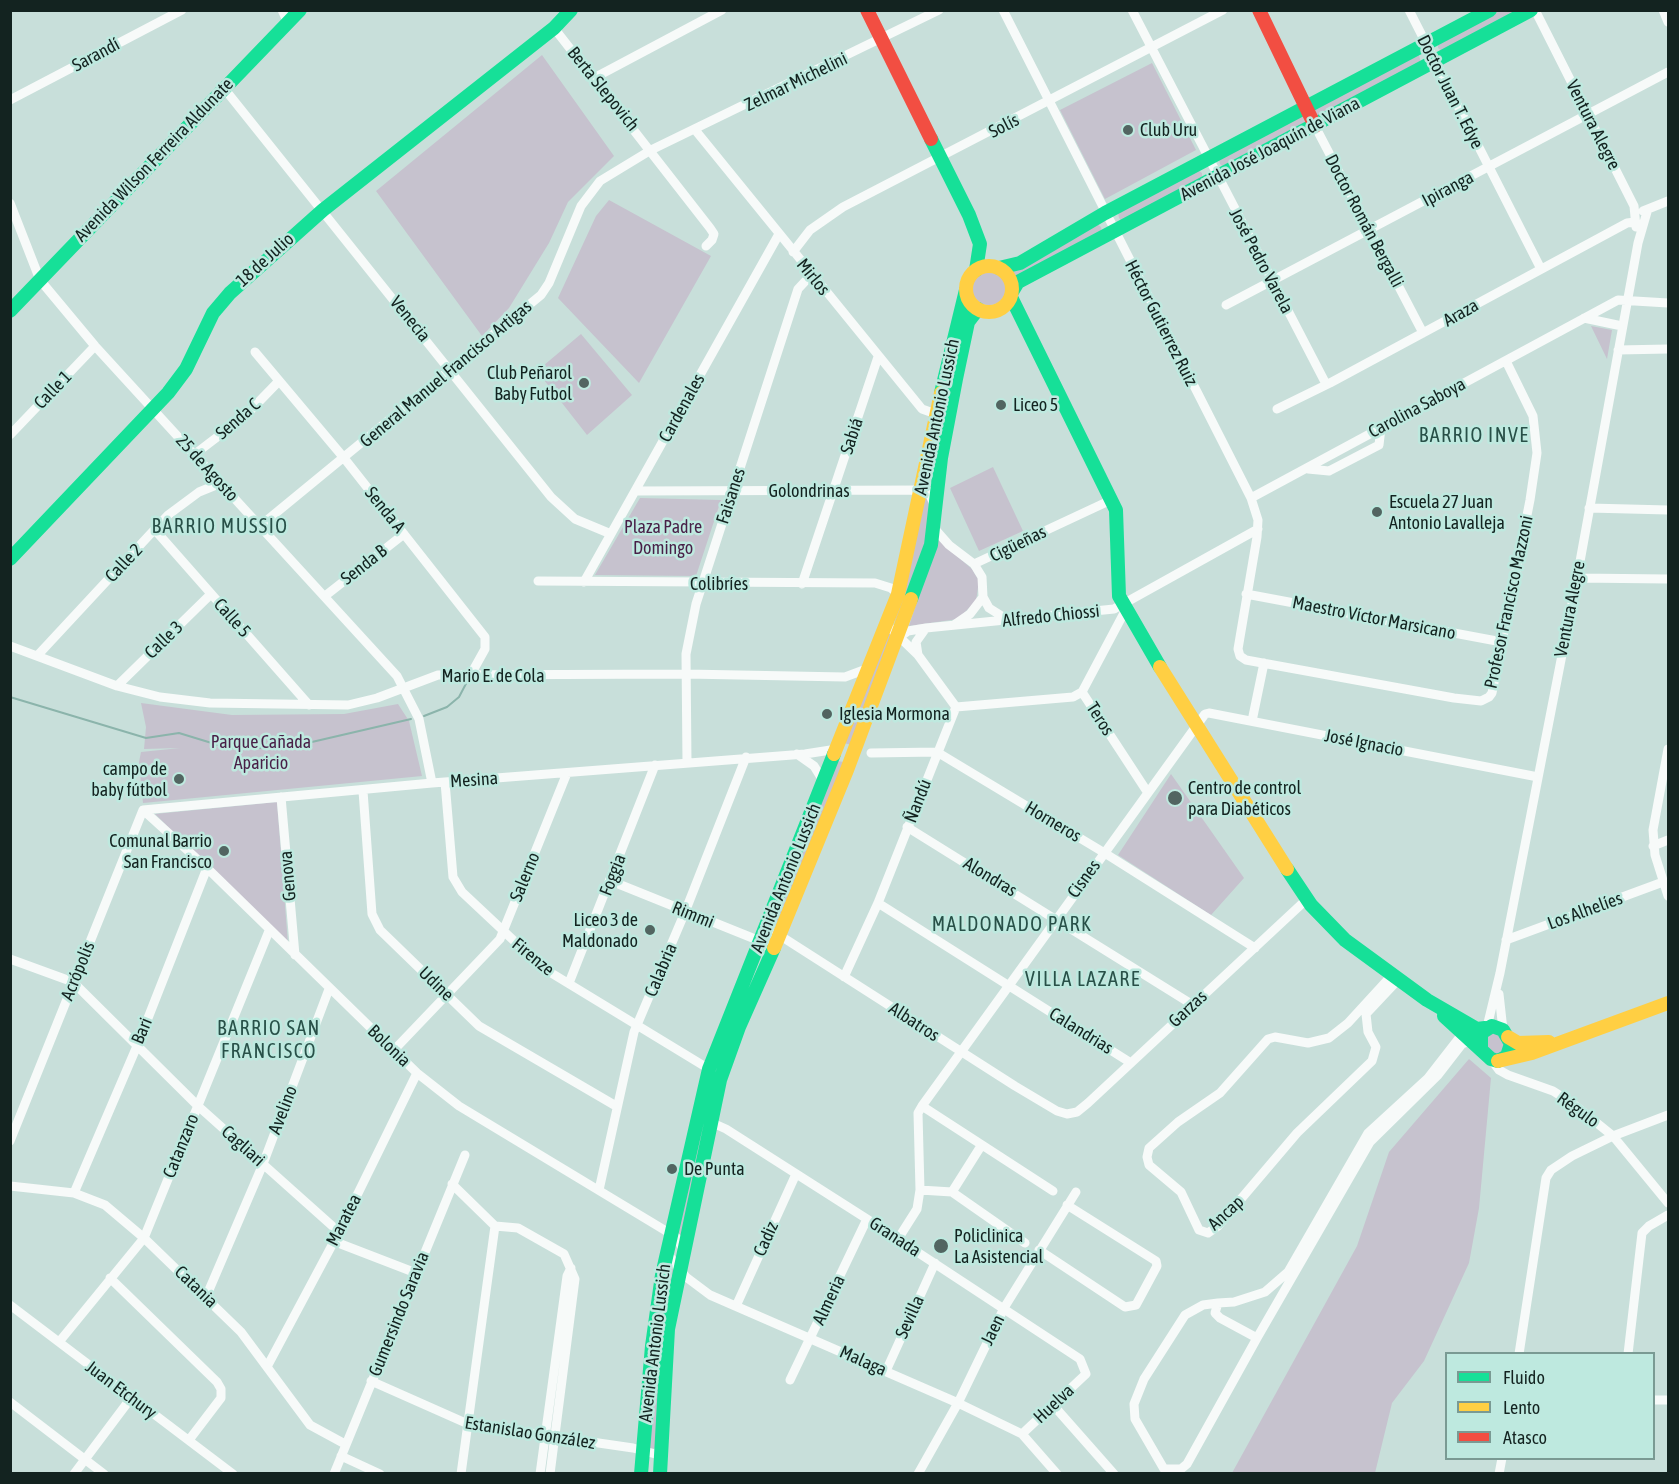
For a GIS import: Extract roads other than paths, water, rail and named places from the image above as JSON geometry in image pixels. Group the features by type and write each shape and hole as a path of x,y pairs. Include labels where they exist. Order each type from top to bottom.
{"main road":[{"name":"Avenida Wilson Ferreira Aldunate","path":"10,311 224,87 284,16 300,10"},
{"name":"18 de Julio","path":"10,559 181,378 207,323 222,301 323,210 554,28 571,10"},
{"path":"867,10 969,215 998,268"},
{"name":"Doctor Román Bergalli","path":"1259,10 1304,108 1315,126"},
{"name":"Avenida José Joaquín de Viana","path":"998,268 1020,263 1105,213 1490,10"},
{"name":"Avenida José Joaquín de Viana","path":"1011,294 1018,282 1533,10"},
{"path":"969,215 980,244 976,270 967,282 968,297 978,309 999,310 1012,314 1033,343"},
{"path":"976,270 989,266 998,268 1008,275 1011,294 1033,343 1116,510 1119,596 1124,608 1195,725 1307,899 1345,940 1478,1034 1495,1060"},
{"name":"Avenida Antonio Lussich","path":"641,1473 652,1346 667,1253 709,1069 871,667 898,594 936,414 966,290"},
{"path":"999,310 1011,294"},
{"name":"Avenida Antonio Lussich","path":"660,1473 668,1329 720,1080 739,1027 777,942 898,638 928,553 934,528 940,458 963,341 968,322 978,309"},
{"path":"1495,1060 1532,1053 1668,1003"},
{"path":"1478,1034 1495,1026 1518,1042 1560,1041"},
{"path":"1495,1060 1509,1053 1512,1044 1506,1034"}],"street":[{"name":"Sarandí","path":"10,100 182,10"},
{"path":"594,78 722,10"},
{"name":"Zelmar Michelini","path":"651,150 696,131 939,10"},
{"name":"Héctor Gutierrez Ruiz","path":"1003,10 1113,231 1251,498 1258,529 1238,649"},
{"name":"José Pedro Varela","path":"1132,10 1326,384"},
{"name":"Solís","path":"793,252 821,220 1223,10"},
{"name":"Doctor Juan T. Edye","path":"1409,10 1541,269"},
{"name":"Ventura Alegre","path":"1506,1034 1498,1003 1500,974 1577,578 1628,301 1639,226 1634,206 1533,10"},
{"path":"1663,10 1668,22"},
{"name":"Berta Slepovich","path":"554,28 710,228 714,234 706,246"},
{"name":"Ipiranga","path":"1226,305 1668,72"},
{"name":"Venecia","path":"224,87 551,497 575,519 611,534"},
{"name":"Doctor Román Bergalli","path":"1315,126 1423,333"},
{"name":"Mirlos","path":"696,131 922,410 936,414"},
{"name":"General Manuel Francisco Artigas","path":"260,526 452,371 541,295 549,283 581,206 600,181 651,150"},
{"path":"1634,206 1647,212 1668,201"},
{"name":"25 de Agosto","path":"10,202 40,280 95,346 325,596 404,687 419,720 432,783"},
{"name":"Ventura Alegre","path":"1639,226 1647,212"},
{"name":"Araza","path":"1277,409 1627,223 1639,226"},
{"name":"Cardenales","path":"584,582 779,234"},
{"name":"Faisanes","path":"687,763 688,636 701,584 798,289 811,275"},
{"name":"Carolina Saboya","path":"1251,498 1618,300 1668,303"},
{"path":"1584,318 1622,326"},
{"name":"Calle 1","path":"10,435 95,346"},
{"path":"1618,350 1668,349"},
{"name":"Senda A","path":"255,352 344,458 485,637 485,649 470,676"},
{"name":"Sabiá","path":"802,584 878,357"},
{"name":"Profesor Francisco Mazzoni","path":"1238,649 1240,656 1246,660 1481,701 1492,693 1537,453 1533,416 1506,361"},
{"name":"Senda C","path":"195,454 246,414 279,381"},
{"path":"1305,469 1329,471 1379,445 1381,428"},
{"name":"Calle 2","path":"37,656 179,505 221,483"},
{"path":"921,490 928,491 935,506"},
{"name":"Golondrinas","path":"635,491 921,490"},
{"name":"Cigüeñas","path":"934,528 949,545 974,564 1111,500"},
{"path":"1589,508 1668,510"},
{"name":"Alfredo Chiossi","path":"898,638 908,631 926,628 1124,608 1258,529"},
{"name":"Calle 5","path":"155,530 309,705"},
{"name":"Senda B","path":"325,596 404,534"},
{"path":"974,564 982,577 983,597 989,608 1010,621"},
{"path":"1577,578 1668,579"},
{"name":"Colibríes","path":"538,581 701,584 875,583 891,588 898,594"},
{"name":"Calle 3","path":"117,686 211,594"},
{"name":"Maestro Víctor Marsicano","path":"1246,594 1502,642"},
{"path":"952,626 970,615 983,597"},
{"path":"1082,692 1124,608"},
{"path":"886,625 918,655 956,707"},
{"path":"918,655 916,642 926,628"},
{"name":"Mario E. de Cola","path":"10,646 117,686 160,697 210,703 348,705 438,675 686,674 845,677 871,667"},
{"path":"1252,721 1264,663"},
{"path":"845,677 854,684 859,695"},
{"name":"Teros","path":"956,707 1073,697 1082,692 1148,793"},
{"name":"Ñandú","path":"844,977 878,903 956,707"},
{"name":"José Ignacio","path":"1195,725 1209,713 1538,777"},
{"name":"Cisnes","path":"922,1106 1195,725"},
{"path":"1668,749 1653,831 1653,846 1668,896"},
{"path":"871,753 937,752"},
{"name":"Horneros","path":"937,752 1103,852 1254,948"},
{"name":"Mesina","path":"147,809 746,758 835,753 851,757"},
{"path":"801,754 814,766 824,783"},
{"name":"Calabria","path":"599,1190 616,1106 637,1026 746,758"},
{"name":"Foggia","path":"569,983 655,765"},
{"name":"Salerno","path":"394,1050 503,932 567,773"},
{"name":"Firenze","path":"445,782 453,877 462,892 543,968 709,1069"},
{"name":"Udine","path":"363,791 374,923 479,1026 616,1106"},
{"name":"Genova","path":"281,797 295,955"},
{"name":"Bolonia","path":"147,809 269,931 417,1073 459,1106 671,1234"},
{"name":"Acrópolis","path":"10,1141 73,982 147,809"},
{"name":"Alondras","path":"908,827 1056,917 1193,1005"},
{"path":"1653,846 1668,840"},
{"name":"Bari","path":"74,1193 137,1046 207,868"},
{"name":"Rimmi","path":"611,881 685,912 762,937 764,945 777,942"},
{"name":"Los Alhelíes","path":"1506,940 1663,882"},
{"name":"Garzas","path":"1067,1114 1077,1112 1307,899"},
{"name":"Calandrias","path":"878,903 1131,1063"},
{"name":"Catanzaro","path":"59,1342 144,1238 269,931"},
{"name":"Albatros","path":"762,937 771,932 777,942 844,977 1057,1111 1067,1114"},
{"path":"12,961 73,982"},
{"name":"Ventura Alegre","path":"1478,1034 1500,974"},
{"name":"Ancap","path":"1363,1011 1368,1032 1376,1047 1372,1061 1297,1133 1218,1226 1208,1233 1198,1230 1181,1192 1149,1165 1147,1157 1149,1148 1178,1122 1220,1093 1268,1039 1275,1037 1308,1043 1322,1040 1363,1011 1395,977"},
{"name":"Cagliari","path":"73,982 198,1106 339,1232"},
{"name":"Avelino","path":"206,1297 262,1164 329,989"},
{"path":"1478,1034 1428,1078 1368,1133 1288,1272 1264,1292 1234,1302 1203,1305 1185,1316 1144,1379 1134,1404 1135,1419 1164,1469 1181,1469 1187,1464 1370,1142 1438,1075 1462,1044 1478,1034"},
{"name":"Régulo","path":"1495,1060 1499,1070 1545,1088 1572,1103 1613,1136 1668,1115"},
{"name":"Maratea","path":"268,1365 339,1232 417,1073"},
{"path":"898,1239 917,1209 920,1190 918,1113 922,1106 1053,1191"},
{"path":"694,1128 710,1120"},
{"name":"Granada","path":"710,1120 898,1239 1080,1359 1086,1374"},
{"path":"1519,1352 1546,1178 1551,1170 1572,1156 1613,1136 1668,1203"},
{"path":"951,1192 981,1146"},
{"name":"Gumersindo Saravia","path":"334,1473 465,1155"},
{"name":"Cadiz","path":"737,1304 796,1174"},
{"path":"453,1184 495,1226 518,1228 538,1239 564,1254 571,1268 567,1276 550,1438 550,1473"},
{"name":"Catania","path":"10,1186 74,1193 105,1205 144,1238 206,1297 268,1365 310,1425 345,1444"},
{"path":"920,1190 951,1192 1025,1243"},
{"name":"Jaen","path":"918,1473 958,1402 1004,1308 1076,1192"},
{"path":"1039,1250 1125,1307 1136,1305 1157,1266 1156,1261 1067,1206"},
{"path":"1629,1352 1642,1233 1668,1215"},
{"name":"Almeria","path":"790,1380 867,1219"},
{"path":"461,1473 495,1226"},
{"path":"671,1234 677,1238 684,1251"},
{"path":"333,1242 416,1273"},
{"name":"Malaga","path":"667,1253 680,1271 710,1294 958,1402 1022,1434 1057,1473"},
{"name":"Sevilla","path":"886,1371 935,1263"},
{"path":"110,1278 217,1382 221,1389 220,1398 189,1440"},
{"path":"1264,1292 1266,1300 1277,1302"},
{"path":"1218,1303 1215,1313 1220,1318 1257,1338"},
{"name":"Juan Etchury","path":"10,1305 131,1398 234,1473"},
{"name":"Huelva","path":"1022,1434 1086,1374"},
{"name":"Estanislao González","path":"371,1381 468,1424 642,1450 660,1455"},
{"path":"74,1473 131,1398"},
{"path":"10,1402 104,1473"},
{"path":"1054,1406 1114,1473"},
{"path":"540,1473 550,1438"},
{"path":"341,1456 380,1473"}],"waterway":[{"path":"424,716 447,707 459,697 469,678"},
{"path":"10,697 146,738 179,733 228,748 286,748 411,719"}],"place":[{"name":"Club Uru","path":"1128,130"},
{"name":"Club Peñarol Baby Futbol","path":"584,383"},
{"name":"Liceo 5","path":"1001,405"},
{"name":"Escuela 27 Juan Antonio Lavalleja","path":"1377,512"},
{"name":"Iglesia Mormona","path":"827,714"},
{"name":"campo de baby fútbol","path":"179,779"},
{"name":"Centro de control para Diabéticos","path":"1175,798"},
{"name":"Comunal Barrio San Francisco","path":"224,851"},
{"name":"Liceo 3 de Maldonado","path":"650,930"},
{"name":"De Punta","path":"672,1169"},
{"name":"Policlinica La Asistencial","path":"941,1246"}],"district":[{"name":"BARRIO INVE","path":"1474,436"},
{"name":"BARRIO MUSSIO","path":"220,527"},
{"name":"MALDONADO PARK","path":"1012,925"},
{"name":"VILLA LAZARE","path":"1083,980"},
{"name":"BARRIO SAN FRANCISCO","path":"269,1040"}],"park label":[{"name":"Plaza Padre Domingo","path":"663,537"},
{"name":"Parque Cañada Aparicio","path":"261,752"}]}
